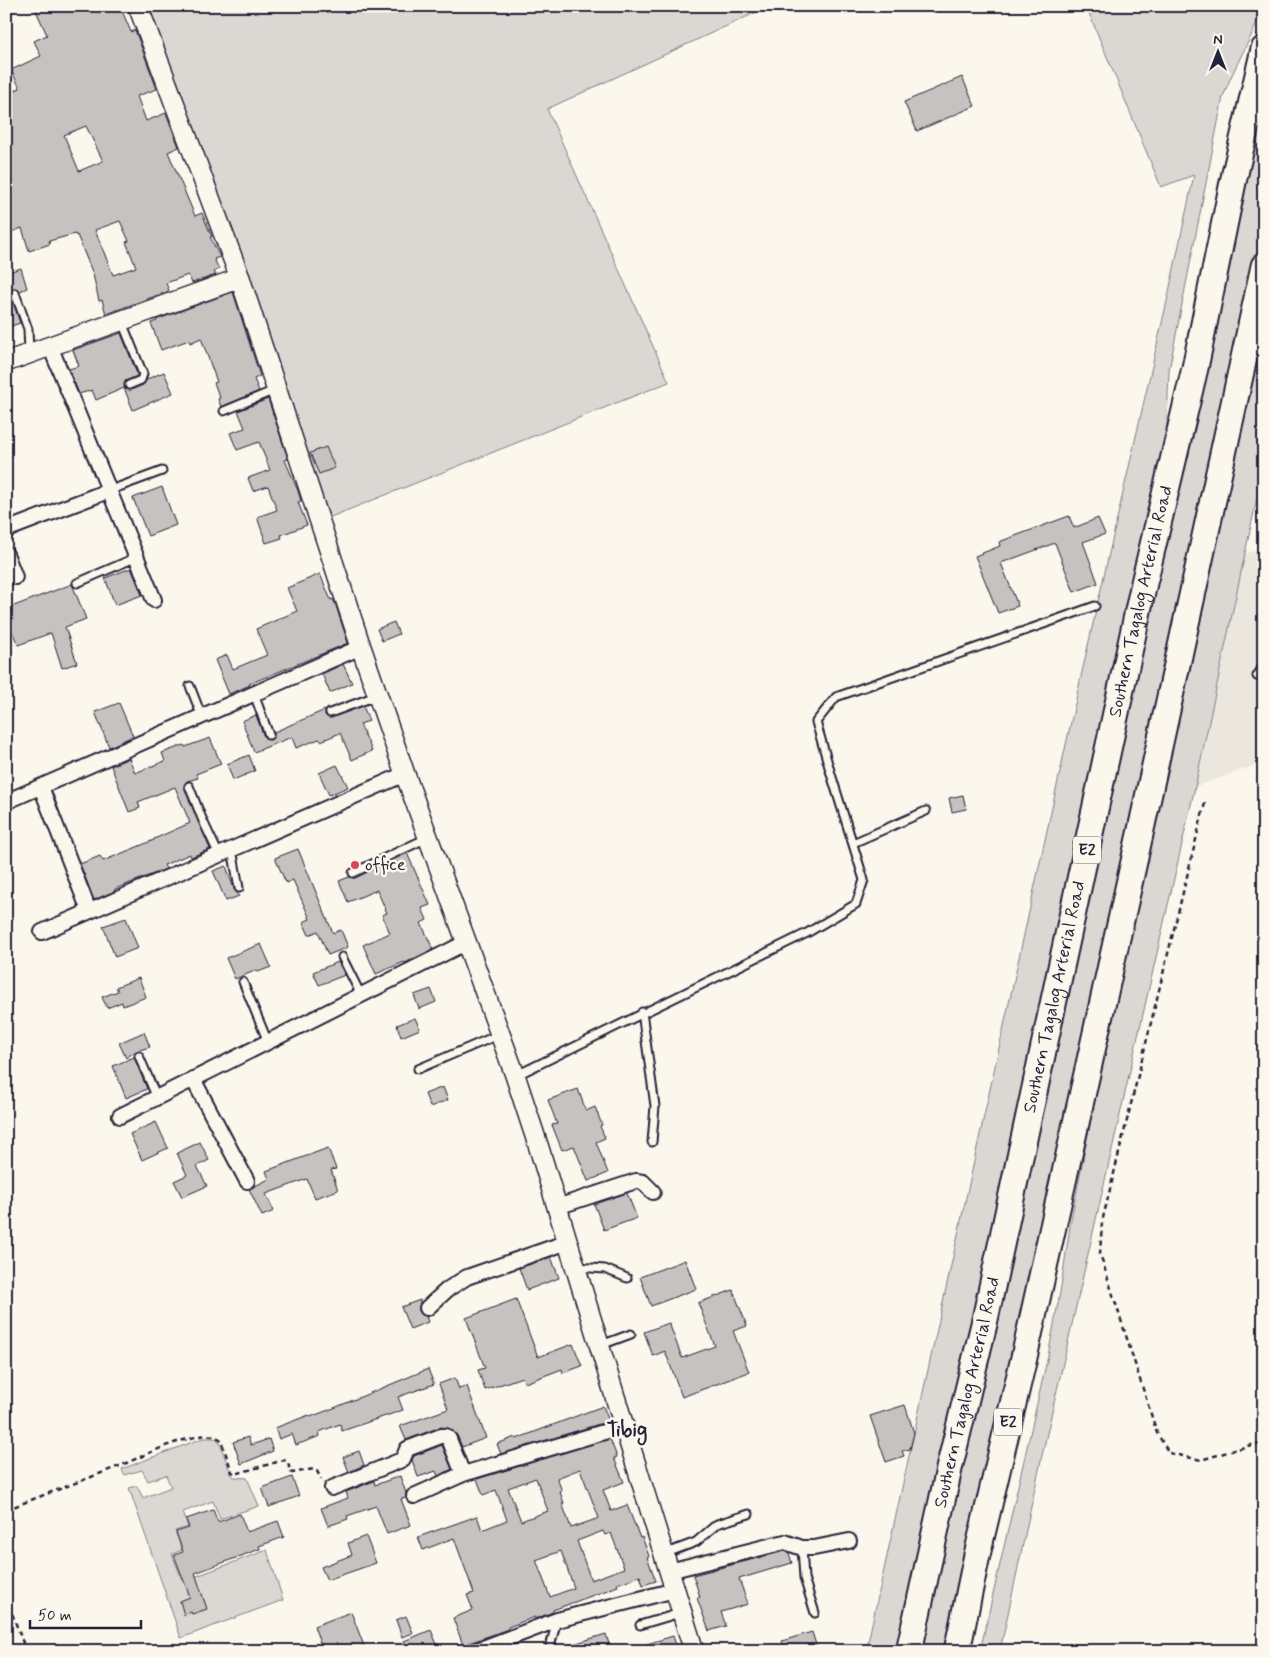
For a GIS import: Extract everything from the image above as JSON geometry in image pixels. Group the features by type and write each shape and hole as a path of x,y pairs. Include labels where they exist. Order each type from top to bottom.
{"highway":[{"name":"Southern Tagalog Arterial Road","path":"909,1651 949,1469 984,1324 1142,593 1195,368 1233,182 1264,49"},
{"name":"E2","path":"956,1651 1023,1362 1264,266"},
{"path":"971,1651 996,1523 1032,1371 1060,1192"}],"street":[{"path":"138,6 240,278 361,647 405,774 516,1075 694,1651"},
{"path":"6,362 240,278"},
{"path":"50,346 154,600"},
{"path":"6,530 108,491"},
{"path":"6,554 15,577"},
{"path":"10,800 361,647"},
{"path":"42,932 405,774"},
{"path":"41,787 89,911"},
{"path":"120,1116 467,942"},
{"path":"193,1079 247,1181"},
{"path":"558,1207 636,1181 643,1182 653,1192"},
{"path":"427,1308 448,1289 467,1276 568,1242"},
{"path":"414,1496 463,1474 624,1426"},
{"path":"332,1488 399,1461 403,1459 407,1449 443,1436 449,1439 463,1474"},
{"path":"666,1563 785,1542 802,1548 814,1548 849,1541"},
{"path":"475,1651 557,1620 676,1590"}],"lane":[{"path":"15,293 28,329 29,354"},
{"path":"122,321 143,374 141,380 129,385"},
{"path":"224,411 277,389"},
{"path":"108,491 162,471"},
{"path":"77,583 137,557"},
{"path":"516,1075 807,933 856,904 864,880 816,722 836,697 1095,606"},
{"path":"1258,676 1264,665"},
{"path":"190,686 202,717"},
{"path":"254,694 269,735"},
{"path":"330,713 378,695"},
{"path":"189,786 219,854"},
{"path":"853,843 926,811"},
{"path":"353,873 429,838"},
{"path":"232,849 240,888"},
{"path":"342,957 361,995"},
{"path":"243,982 268,1042"},
{"path":"642,1012 655,1106 652,1142"},
{"path":"418,1069 500,1034"},
{"path":"139,1056 157,1098"},
{"path":"575,1267 605,1269 628,1278"},
{"path":"599,1346 631,1334"},
{"path":"666,1563 718,1524 749,1514"},
{"path":"802,1548 804,1578 815,1613"},
{"path":"640,1625 683,1612"},
{"path":"550,1651 557,1620"}],"path":[{"path":"1205,803 1102,1222 1100,1254 1157,1433 1169,1453 1202,1460 1251,1444 1264,1444"},
{"path":"6,1510 156,1450 193,1438 208,1436 214,1436 221,1440 232,1472 235,1474 284,1460 288,1462 292,1473 316,1469 324,1488 332,1488"},
{"path":"6,1597 26,1651"}],"shaded area":[{"path":"145,6 770,6 547,109 669,382 328,518"},
{"path":"1086,6 1263,6 1223,97 1169,370 1166,449 899,1651 866,1651 1084,663 1194,175 1161,187"},
{"path":"1264,101 1264,232 950,1651 918,1651 1146,621"},
{"path":"1264,327 1264,465 1195,787 1043,1451 1000,1651 980,1651 1048,1356 1071,1220 1110,1023"},
{"path":"1264,548 1264,762 1195,787 1244,554"},
{"path":"203,1438 215,1438 219,1441 231,1474 234,1477 247,1478 259,1506 220,1519 213,1501 183,1512 188,1527 175,1531 182,1550 172,1554 183,1581 267,1550 283,1600 181,1638 129,1488 137,1486 143,1498 171,1487 166,1475 148,1481 142,1470 124,1475 122,1469"}],"building":[{"path":"34,6 120,6 131,32 135,30 157,89 137,96 146,121 166,113 179,147 168,152 195,216 202,213 212,237 210,237 220,257 214,259 219,269 214,272 216,275 192,283 188,275 166,283 169,291 106,314 102,300 99,301 93,274 77,235 49,241 50,244 29,251 22,228 6,234 6,95 20,88 11,70 41,56 34,41 47,35","holes":["86,126 103,161 79,171 64,135","120,221 129,241 126,242 136,267 113,275 95,230"]},
{"path":"962,77 975,106 917,131 904,102"},
{"path":"21,268 27,288 20,291 14,288 10,293 20,323 6,328 6,273"},
{"path":"233,292 260,376 254,379 259,391 221,407 218,399 220,398 214,383 217,382 201,338 190,343 189,340 161,350 151,323"},
{"path":"121,333 137,374 137,376 125,381 125,389 131,390 143,385 147,379 164,372 173,393 133,410 124,388 96,400 92,390 79,394 69,369 79,366 73,350"},
{"path":"268,399 288,459 285,460 301,501 298,502 307,525 281,535 282,538 266,543 257,517 277,510 268,486 253,491 248,478 270,470 259,442 237,450 230,433 245,428 238,411"},
{"path":"326,447 335,468 319,474 310,453"},
{"path":"162,487 176,525 148,536 133,498"},
{"path":"1069,516 1074,528 1098,518 1105,534 1083,542 1098,583 1074,592 1055,543 1001,563 1018,606 998,613 975,556 1000,546 999,542"},
{"path":"131,568 142,595 115,605 105,578"},
{"path":"320,574 331,600 333,599 336,606 348,643 229,694 215,660 227,655 233,669 267,655 256,629 297,611 287,588"},
{"path":"72,584 86,619 65,627 77,663 62,668 51,633 18,645 6,617 6,609"},
{"path":"394,622 399,634 382,641 377,629"},
{"path":"343,664 352,683 330,693 322,674"},
{"path":"119,703 133,736 109,747 95,712"},
{"path":"363,706 369,721 360,724 372,751 352,760 340,733 296,748 292,737 254,752 242,721 256,715 264,737 270,740 274,736 274,732 325,710 325,715 330,718"},
{"path":"210,738 221,764 196,774 198,778 187,781 184,786 210,849 191,857 190,854 164,865 166,869 115,889 115,891 94,900 80,864 100,856 103,861 190,823 175,787 138,802 140,808 129,812 111,766 129,758 135,773 165,761 162,753"},
{"path":"249,755 255,771 233,780 227,764"},
{"path":"337,765 348,787 329,795 319,773"},
{"path":"963,795 966,809 952,812 949,798"},
{"path":"298,849 333,933 341,930 348,947 328,955 318,931 309,935 303,922 310,919 293,880 286,883 275,858"},
{"path":"407,853 430,905 422,908 427,920 421,923 433,949 405,963 376,974 363,945 390,933 382,915 387,913 377,890 348,902 339,881 349,877 355,878"},
{"path":"226,866 234,889 239,896 226,901 213,871"},
{"path":"126,918 138,948 115,957 103,926"},
{"path":"261,944 271,967 258,972 257,970 235,979 226,958"},
{"path":"338,962 345,975 319,985 313,972"},
{"path":"139,978 146,997 123,1006 122,1002 107,1008 102,997 118,991 116,987"},
{"path":"431,989 436,1002 419,1009 414,995"},
{"path":"415,1018 420,1029 401,1037 397,1025"},
{"path":"144,1032 150,1047 136,1051 126,1058 119,1043"},
{"path":"134,1057 147,1089 126,1098 113,1066"},
{"path":"443,1087 448,1100 430,1107 425,1094"},
{"path":"578,1089 586,1111 595,1107 605,1138 596,1142 608,1173 588,1181 574,1146 562,1150 552,1125 557,1124 548,1100"},
{"path":"156,1122 168,1148 142,1160 130,1134"},
{"path":"200,1142 209,1160 197,1166 207,1186 182,1197 174,1181 187,1175 177,1153"},
{"path":"328,1148 336,1169 331,1170 338,1190 315,1198 307,1179 266,1194 274,1211 262,1216 249,1189 269,1179 266,1171"},
{"path":"627,1193 637,1218 604,1230 594,1204"},
{"path":"551,1257 559,1278 527,1290 519,1268"},
{"path":"685,1260 696,1289 651,1306 640,1277"},
{"path":"733,1290 747,1326 733,1331 749,1372 682,1397 665,1351 653,1356 644,1332 669,1323 682,1358 715,1346 698,1303"},
{"path":"516,1299 538,1357 573,1344 582,1366 563,1373 562,1369 525,1383 522,1377 485,1390 478,1370 485,1368 466,1318"},
{"path":"420,1300 419,1310 421,1314 426,1316 428,1322 410,1329 401,1307"},
{"path":"428,1369 434,1384 398,1397 403,1410 342,1431 340,1424 319,1432 320,1436 296,1445 292,1434 279,1439 275,1428 334,1408"},
{"path":"455,1378 459,1389 467,1386 486,1438 462,1447 457,1435 452,1430 441,1427 406,1440 400,1426 448,1409 439,1384"},
{"path":"905,1405 914,1433 910,1449 902,1451 904,1456 886,1462 870,1416"},
{"path":"603,1406 609,1421 501,1454 497,1444 515,1437 516,1439"},
{"path":"248,1437 251,1445 269,1439 273,1451 241,1464 233,1442"},
{"path":"610,1439 617,1457 614,1458 624,1482 603,1490 611,1511 627,1505 640,1538 642,1537 656,1581 643,1585 640,1576 553,1610 553,1612 535,1619 535,1617 463,1645 453,1618 473,1610 467,1595 474,1593 454,1538 423,1550 418,1537 477,1516 482,1530 507,1520 496,1490 483,1495 477,1479","holes":["580,1469 599,1518 571,1528 562,1503 564,1503 560,1492 562,1491 557,1478","536,1478 548,1511 521,1521 508,1488","603,1531 605,1535 611,1533 624,1568 591,1580 577,1541","561,1551 574,1588 550,1597 536,1560"]},
{"path":"442,1445 452,1469 438,1476 436,1471 418,1477 412,1460 414,1456"},
{"path":"359,1451 364,1465 349,1472 343,1457"},
{"path":"400,1476 406,1493 406,1498 401,1499 411,1525 387,1534 376,1506 347,1516 348,1519 328,1526 321,1508 348,1498 346,1492 374,1481 375,1485"},
{"path":"292,1477 299,1496 269,1507 262,1488"},
{"path":"213,1510 218,1522 240,1514 247,1532 278,1521 284,1537 259,1546 260,1549 195,1573 207,1609 184,1615 180,1601 190,1597 174,1555 183,1552 176,1532 189,1528 186,1519"},
{"path":"366,1536 376,1563 327,1580 321,1567 352,1555 348,1543"},
{"path":"785,1551 789,1553 792,1563 739,1579 748,1604 721,1612 726,1626 709,1631 697,1598 700,1597 693,1575"},
{"path":"351,1612 366,1651 323,1651 314,1626"},
{"path":"406,1616 413,1633 402,1637 396,1620"},
{"path":"431,1630 438,1647 428,1651 408,1651 404,1641"},
{"path":"812,1632 818,1651 785,1651 782,1641"},
{"path":"606,1634 611,1651 561,1651 560,1648"},
{"path":"673,1636 678,1651 634,1651 634,1648"}],"place":[{"name":"office","path":"355,865"}],"district":[{"name":"Tibig","path":"627,1430"}]}
